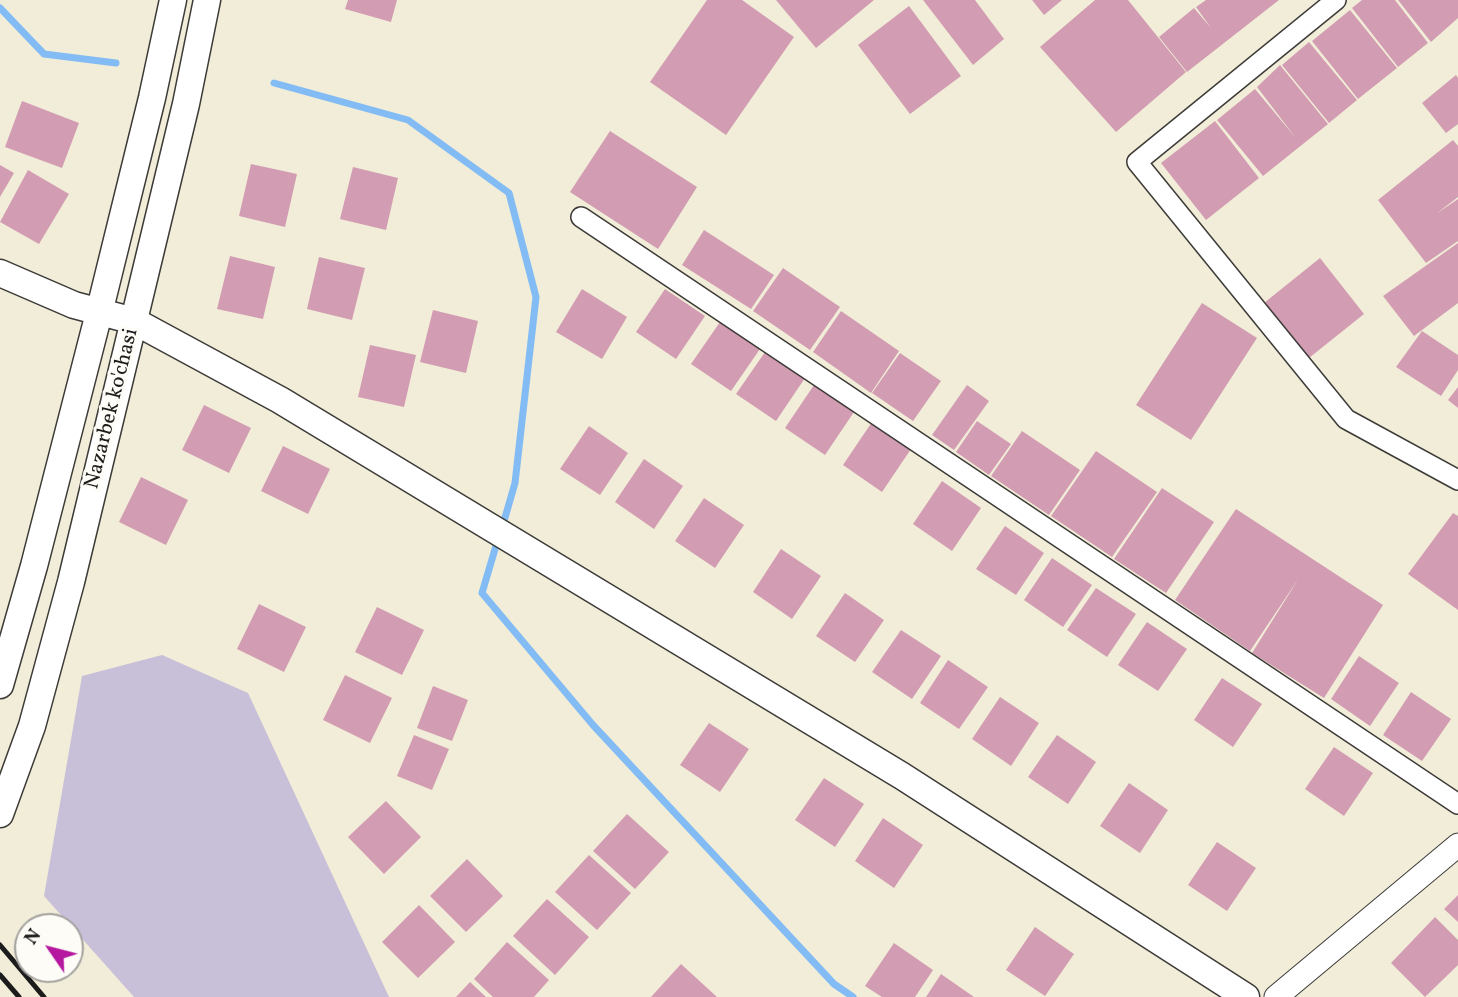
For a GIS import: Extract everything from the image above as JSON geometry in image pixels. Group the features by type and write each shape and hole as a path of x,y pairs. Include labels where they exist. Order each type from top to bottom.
{"main road":[{"name":"Nazarbek ko'chasi","path":"0,685 34,566 99,313 152,98 173,0"},
{"name":"Nazarbek ko'chasi","path":"0,814 32,726 64,608 186,104 206,0"},
{"path":"0,273 45,294 99,313 134,321 280,400 902,776 1247,997"}],"street":[{"path":"1336,0 1137,162 1346,419 1458,480"},
{"path":"581,217 1458,804"},
{"path":"1276,997 1458,845"}],"shaded area":[{"path":"162,655 248,693 389,997 134,997 84,941 84,913 59,913 44,896 82,676"}],"building":[{"path":"348,0 397,0 391,22 345,9"},
{"path":"707,0 742,0 794,37 726,135 650,82"},
{"path":"776,0 874,0 816,48"},
{"path":"923,0 975,0 1004,39 973,65"},
{"path":"1032,0 1062,0 1044,15"},
{"path":"1095,0 1128,0 1186,72 1116,132 1040,47"},
{"path":"1206,0 1279,0 1187,72 1159,37 1194,8 1211,28 1196,7"},
{"path":"1362,0 1395,0 1428,43 1398,67 1352,8"},
{"path":"1398,0 1458,0 1458,18 1431,42"},
{"path":"909,6 961,76 910,114 858,45"},
{"path":"1350,10 1397,68 1358,99 1312,41"},
{"path":"1309,42 1357,100 1329,123 1282,65"},
{"path":"1280,65 1328,124 1263,176 1217,120 1255,89 1295,137 1257,87"},
{"path":"1456,75 1458,124 1446,133 1422,103"},
{"path":"22,101 79,123 62,168 5,147"},
{"path":"1215,121 1259,178 1206,220 1161,163"},
{"path":"610,131 697,187 658,249 570,192"},
{"path":"1453,140 1458,146 1458,197 1436,214 1458,199 1458,241 1426,263 1378,200"},
{"path":"251,164 297,174 285,227 239,216"},
{"path":"0,165 14,173 0,197"},
{"path":"353,167 398,178 386,230 340,219"},
{"path":"28,170 69,194 39,244 0,222"},
{"path":"704,230 774,275 751,309 682,265"},
{"path":"1458,243 1458,303 1414,336 1383,296"},
{"path":"230,256 275,267 263,319 217,309"},
{"path":"319,257 365,268 352,320 307,309"},
{"path":"1320,258 1364,314 1304,362 1259,307"},
{"path":"783,268 840,307 810,350 753,311"},
{"path":"582,289 627,317 602,359 556,332"},
{"path":"665,289 705,316 676,359 636,332"},
{"path":"1202,303 1257,338 1191,440 1136,405"},
{"path":"433,310 478,321 466,373 420,362"},
{"path":"841,311 899,351 871,393 813,352"},
{"path":"720,322 760,349 731,391 691,364"},
{"path":"1422,331 1458,355 1458,370 1441,396 1396,367"},
{"path":"370,345 416,355 404,407 358,397"},
{"path":"765,352 805,378 776,421 736,394"},
{"path":"900,353 941,381 913,421 872,393"},
{"path":"814,385 854,412 825,455 785,428"},
{"path":"967,385 989,401 954,450 932,435"},
{"path":"1458,387 1458,408 1448,400"},
{"path":"204,405 251,428 229,473 182,450"},
{"path":"977,421 1011,444 989,475 956,452"},
{"path":"872,422 911,449 882,492 843,465"},
{"path":"589,426 628,453 600,495 560,469"},
{"path":"1022,431 1080,470 1049,515 991,476"},
{"path":"283,446 330,469 308,514 261,491"},
{"path":"1096,451 1157,492 1112,557 1051,516"},
{"path":"644,459 683,486 654,529 615,502"},
{"path":"141,477 188,500 166,545 119,522"},
{"path":"942,481 981,508 952,551 913,524"},
{"path":"1162,488 1214,522 1166,593 1114,559"},
{"path":"704,498 744,525 715,568 675,541"},
{"path":"1236,509 1383,605 1324,698 1252,653 1299,578 1250,651 1175,600"},
{"path":"1453,513 1458,516 1458,610 1408,574"},
{"path":"1005,526 1044,553 1016,595 976,569"},
{"path":"781,549 821,576 792,619 753,592"},
{"path":"1052,558 1092,585 1063,627 1024,600"},
{"path":"1096,588 1136,614 1107,657 1067,630"},
{"path":"845,593 884,620 855,662 816,636"},
{"path":"259,604 306,627 284,672 237,649"},
{"path":"377,607 424,630 402,675 355,652"},
{"path":"1147,622 1187,649 1158,691 1118,665"},
{"path":"901,630 941,656 912,699 872,672"},
{"path":"1359,656 1399,683 1370,726 1331,699"},
{"path":"948,660 988,687 959,729 920,703"},
{"path":"345,675 392,698 370,743 323,720"},
{"path":"1222,678 1262,704 1233,747 1194,720"},
{"path":"433,686 468,700 452,741 417,728"},
{"path":"1411,692 1451,719 1422,761 1383,735"},
{"path":"1000,697 1039,723 1011,766 972,739"},
{"path":"709,723 749,749 720,792 680,765"},
{"path":"414,735 449,749 432,790 397,776"},
{"path":"1057,735 1096,762 1068,804 1028,777"},
{"path":"1334,747 1373,773 1344,816 1305,789"},
{"path":"824,778 864,804 835,847 795,820"},
{"path":"1129,783 1168,810 1140,853 1100,826"},
{"path":"386,801 421,837 384,874 348,837"},
{"path":"627,814 669,852 635,889 593,851"},
{"path":"883,818 923,845 894,888 855,861"},
{"path":"1217,842 1256,868 1227,911 1188,885"},
{"path":"589,855 631,893 597,930 555,892"},
{"path":"467,859 503,896 466,932 430,896"},
{"path":"1458,895 1458,922 1444,909"},
{"path":"547,899 589,937 555,975 513,936"},
{"path":"419,905 455,942 418,978 382,942"},
{"path":"1435,917 1458,940 1458,965 1425,997 1391,963"},
{"path":"1035,927 1074,954 1045,996 1006,970"},
{"path":"507,942 549,980 534,997 493,997 474,979"},
{"path":"894,943 933,970 915,997 882,997 865,986"},
{"path":"681,964 717,997 651,997"},
{"path":"941,974 974,997 926,997"},
{"path":"470,982 486,997 456,997"}],"waterway":[{"path":"0,8 44,54 116,63"},
{"path":"274,83 408,120 509,193 536,297 515,483 502,528"},
{"path":"498,539 482,593 593,725 834,984 853,997"}],"railway":[{"path":"0,945 44,997"},
{"path":"0,975 19,997"}]}
